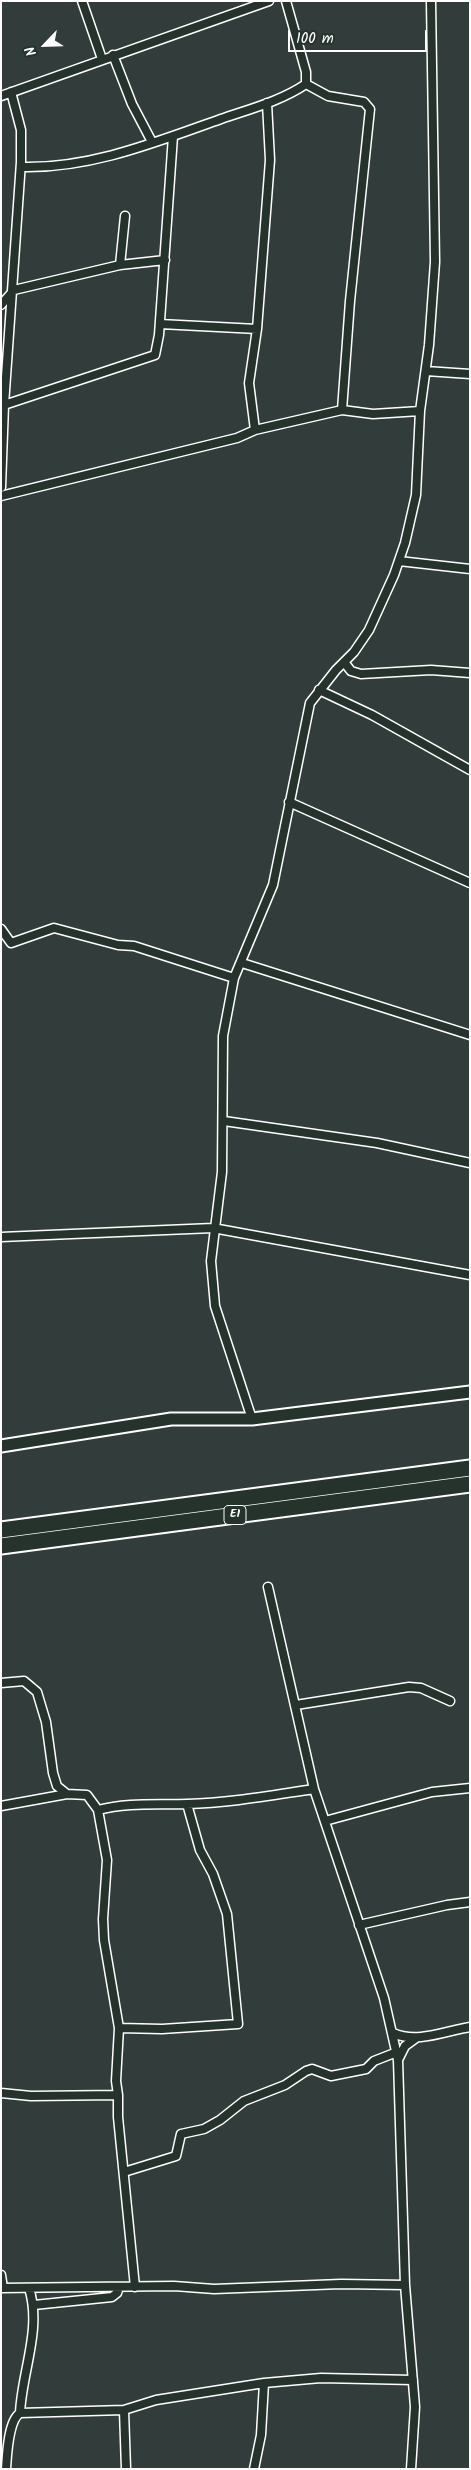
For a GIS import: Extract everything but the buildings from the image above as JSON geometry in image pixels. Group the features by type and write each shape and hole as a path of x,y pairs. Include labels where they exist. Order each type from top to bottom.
{"highway":[{"name":"E1","path":"1,1530 470,1468"},
{"name":"E1","path":"1,1546 470,1484"}],"street":[{"path":"82,1 102,59"},
{"path":"1,96 269,1"},
{"path":"286,1 306,72 306,84"},
{"path":"252,1419 215,1306 211,1261 213,1228 222,1172 224,1036 234,978 242,963 273,885 310,703 369,630 399,561 416,495 420,410 426,371 435,262 430,35 431,1"},
{"path":"113,55 132,104 152,142"},
{"path":"21,167 44,168 82,164 172,136 267,103 306,84"},
{"path":"306,84 328,96 364,102 370,109 350,301 342,410"},
{"path":"1,487 3,382 14,290 21,167 21,130 11,92"},
{"path":"255,430 249,383 257,329 270,160 267,103"},
{"path":"4,405 150,358 157,350 165,260 172,136"},
{"path":"120,265 125,216"},
{"path":"1,305 14,290 120,265 165,260"},
{"path":"160,324 257,329"},
{"path":"426,371 470,374"},
{"path":"1,496 237,438 255,430 342,410 372,414 420,410"},
{"path":"399,561 470,569"},
{"path":"344,662 351,671 361,674 431,670 470,673"},
{"path":"319,690 372,715 470,770"},
{"path":"289,802 470,883"},
{"path":"1,929 12,943 54,928 118,945 134,946 234,978"},
{"path":"242,963 470,1035"},
{"path":"224,1120 377,1144 470,1163"},
{"path":"1,1237 213,1228 470,1275"},
{"path":"1,1446 171,1419 252,1419 470,1392"},
{"path":"268,1587 314,1789 393,2033 398,2056 405,2285 415,2407 411,2469"},
{"path":"1,1683 24,1681 37,1692 46,1722 57,1786 67,1794"},
{"path":"296,1705 409,1687 421,1688 450,1701"},
{"path":"325,1821 432,1792 470,1788"},
{"path":"98,1810 164,1803 187,1804 314,1789"},
{"path":"1,1806 67,1794 87,1795 98,1810 107,1860 103,1920 104,1940 119,2028 116,2081 135,2286"},
{"path":"119,2028 162,2029 238,2024 227,1914 213,1874 200,1850 187,1804"},
{"path":"359,1925 470,1902"},
{"path":"393,2033 402,2037 416,2038 470,2026"},
{"path":"124,2172 176,2156 180,2134 204,2129 220,2120 244,2101 284,2085 306,2071 312,2069 331,2076 366,2069 374,2061 398,2056 405,2046 416,2038"},
{"path":"1,2093 31,2096 118,2095"},
{"path":"1,2275 2,2288 174,2286 214,2289 341,2284 405,2285"},
{"path":"34,2304 112,2297 117,2293 119,2287"},
{"path":"20,2413 21,2391 32,2344 34,2304 29,2288"},
{"path":"6,2469 10,2435 15,2416 20,2413 124,2410 156,2400 264,2383 321,2378 413,2380"},
{"path":"254,2469 261,2435 264,2383"},
{"path":"124,2410 126,2469"}]}
